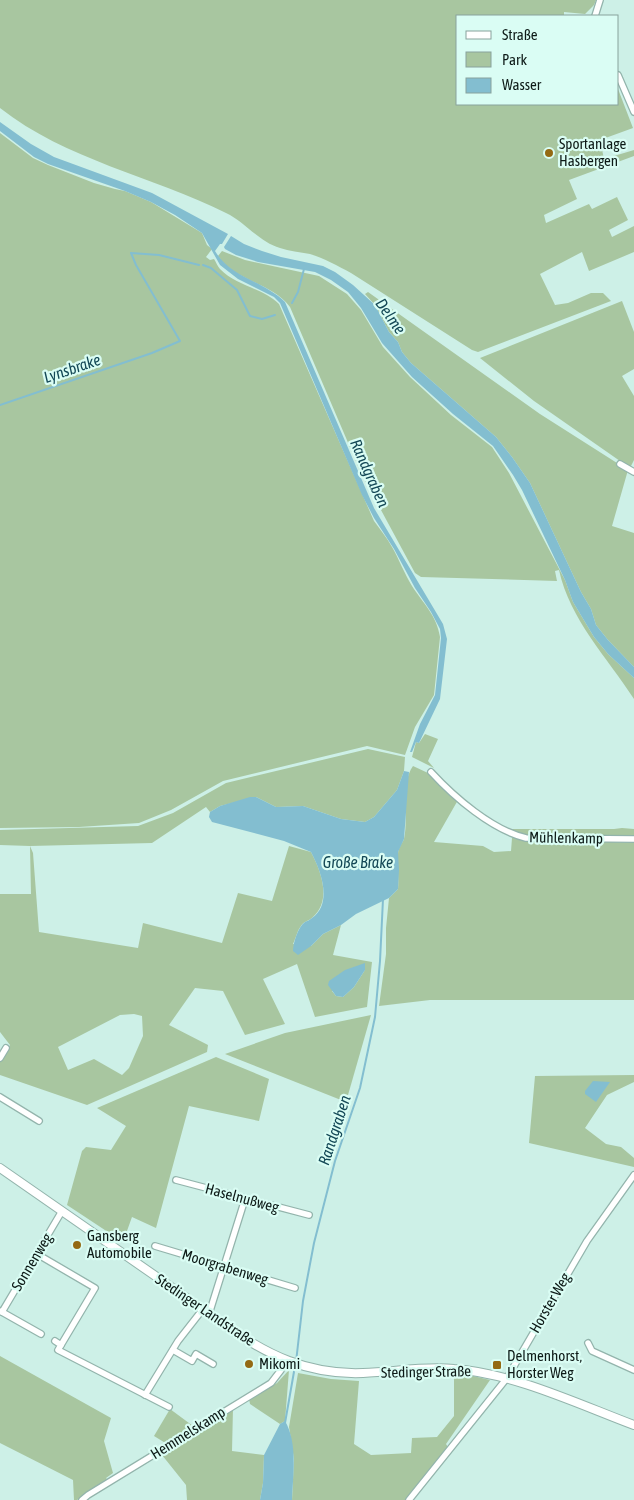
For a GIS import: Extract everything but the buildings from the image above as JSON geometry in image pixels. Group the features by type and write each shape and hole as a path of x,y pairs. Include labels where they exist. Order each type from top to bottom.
{"main road":[{"name":"Stedinger Landstraße","path":"0,1168 206,1312 257,1345 299,1364"},
{"name":"Stedinger Straße","path":"299,1364 342,1373 452,1368 481,1372 507,1378 634,1425"}],"street":[{"path":"595,15 600,0"},
{"path":"619,77 634,112"},
{"path":"620,464 634,472"},
{"name":"Mühlenkamp","path":"431,772 441,783 490,824 513,835 526,838 634,839"},
{"path":"0,1058 6,1048"},
{"path":"0,1097 39,1121"},
{"name":"Horster Weg","path":"409,1500 507,1378 587,1241 634,1175"},
{"name":"Haselnußweg","path":"176,1180 309,1215"},
{"path":"146,1395 172,1350 206,1312 244,1199"},
{"name":"Sonnenweg","path":"41,1334 1,1312 62,1211"},
{"name":"Moorgrabenweg","path":"155,1246 295,1288"},
{"path":"37,1254 94,1288 58,1350 169,1407"},
{"path":"55,1341 61,1345"},
{"path":"588,1343 592,1350 634,1370"},
{"path":"172,1350 192,1361 196,1354 213,1364"},
{"name":"Hemmelskamp","path":"82,1500 270,1382 288,1360"}],"green space":[{"path":"0,0 596,0 594,5 585,14 564,12 564,15 456,15 456,105 619,105 619,92 633,128 600,140 604,159 634,150 634,156 569,180 577,199 544,215 546,223 589,204 592,209 617,197 628,220 609,230 612,237 634,226 634,252 589,271 582,252 540,274 555,305 568,303 591,293 603,293 611,301 478,352 336,265 310,254 272,245 226,213 53,141 26,126 0,108"},
{"path":"0,133 33,158 94,183 125,191 151,202 202,233 207,245 212,249 206,257 210,260 214,259 226,275 265,294 279,304 374,521 395,552 409,581 433,616 438,629 440,637 434,695 415,727 405,755 367,746 223,781 171,810 139,823 79,827 0,828"},
{"path":"222,251 245,260 319,276 347,294 361,310 383,347 410,377 451,415 492,447 509,473 565,580 573,602 594,637 608,654 634,678 634,699 580,622 564,588 559,570 555,571 557,581 421,577 415,573 361,473 290,307 273,292 225,265 218,256"},
{"path":"368,292 540,414 628,470 612,526 634,533 634,667 596,625 591,609 581,592 530,483 512,457 496,437 411,363 402,352 398,342 389,332 375,305 365,294"},
{"path":"622,301 634,332 634,369 622,376 634,396 634,460 630,468 534,401 480,358"},
{"path":"425,734 438,739 428,761 434,768 412,757 416,742 419,743"},
{"path":"368,749 405,757 404,771 397,790 374,817 365,822 341,819 303,806 276,807 256,797 220,806 210,812 206,807 152,843 0,845 0,830 138,826 173,813 226,783"},
{"path":"413,766 428,773 458,800 434,842 483,846 494,852 511,851 512,838 634,843 634,1000 430,1000 379,1006 386,954 389,898 398,889 398,852 404,839 407,782"},
{"path":"507,829 614,829 634,829 634,837 529,836"},
{"path":"30,846 33,853 39,932 138,948 143,923 222,943 238,893 272,901 289,846 311,852 323,885 322,902 319,910 313,917 298,930 293,944 311,946 323,934 341,925 333,955 372,962 367,1007 315,1017 297,964 263,979 285,1024 245,1035 223,991 195,988 169,1025 208,1045 207,1052 87,1105 0,1075 0,1062 10,1045 0,1032 0,894 31,894","holes":["365,970 354,987 343,997 336,996 332,991","134,1014 142,1016 143,1036 129,1068 122,1075 94,1059 68,1070 58,1047 120,1015"]},
{"path":"371,1015 346,1102 225,1054 285,1033"},
{"path":"216,1057 269,1079 259,1121 189,1106 156,1228 132,1217 123,1242 67,1205 82,1151 86,1147 111,1150 126,1126 97,1108"},
{"path":"634,1075 634,1082 607,1095 585,1128 606,1144 621,1147 634,1158 634,1167 529,1143 535,1076"},
{"path":"0,1356 111,1418 104,1441 113,1473 77,1500 74,1500 73,1480 0,1443"},
{"path":"289,1370 285,1421 280,1424 250,1404 249,1399 277,1383"},
{"path":"298,1373 331,1379 359,1381 354,1444 371,1455 411,1453 412,1438 437,1437 454,1416 454,1375 473,1376 490,1380 446,1444 449,1449 406,1500 292,1500 294,1459 289,1427"},
{"path":"233,1408 232,1451 264,1455 260,1500 187,1500 186,1485 161,1452"},
{"path":"170,1409 193,1426 167,1444 154,1436"}],"water":[{"path":"0,122 31,144 54,157 152,193 228,234 215,251 222,260 285,302 374,508 443,624 447,639 440,699 419,743 416,742 412,752 410,752 420,724 435,695 441,638 440,629 362,495 280,303 274,297 238,279 220,265 202,233 175,215 125,191 48,164 34,157 0,131"},
{"path":"231,236 244,244 262,251 323,266 353,285 375,305 389,332 398,342 402,352 411,363 496,437 530,483 581,592 591,609 596,625 634,667 634,678 608,654 594,637 573,602 565,580 522,490 493,446 453,414 412,377 382,343 361,308 348,292 315,272 258,262 236,255 224,247"},
{"name":"Große Brake","path":"404,771 409,772 404,839 398,852 398,889 389,898 356,914 341,925 323,934 298,955 293,951 298,931 302,924 318,912 324,896 321,877 311,852 284,841 212,822 209,817 210,812 220,806 256,797 276,807 303,806 341,819 365,822 374,817 397,790"},
{"path":"365,963 365,970 354,987 343,997 336,996 328,985 329,981 345,970"},
{"path":"593,1081 610,1082 596,1102 585,1094 585,1091"},
{"path":"285,1421 292,1439 293,1449 292,1500 260,1500 264,1455 280,1424"}],"waterway":[{"name":"Lynsbrake","path":"0,405 152,353 180,341 131,253 159,255 199,265"},
{"path":"203,265 211,268 237,290 250,316 262,319 275,315"},
{"path":"292,303 298,292 304,269"},
{"name":"Randgraben","path":"296,1362 303,1301 314,1243 335,1161 360,1088 375,1017 383,899"},
{"name":"Randgraben","path":"285,1423 295,1366"}],"place":[{"name":"Sportanlage Hasbergen","path":"549,153"},
{"name":"Gansberg Automobile","path":"77,1245"},
{"name":"Mikomi","path":"249,1364"},
{"name":"Delmenhorst, Horster Weg","path":"497,1365"}],"water label":[{"name":"Delme","path":"391,316"}]}
